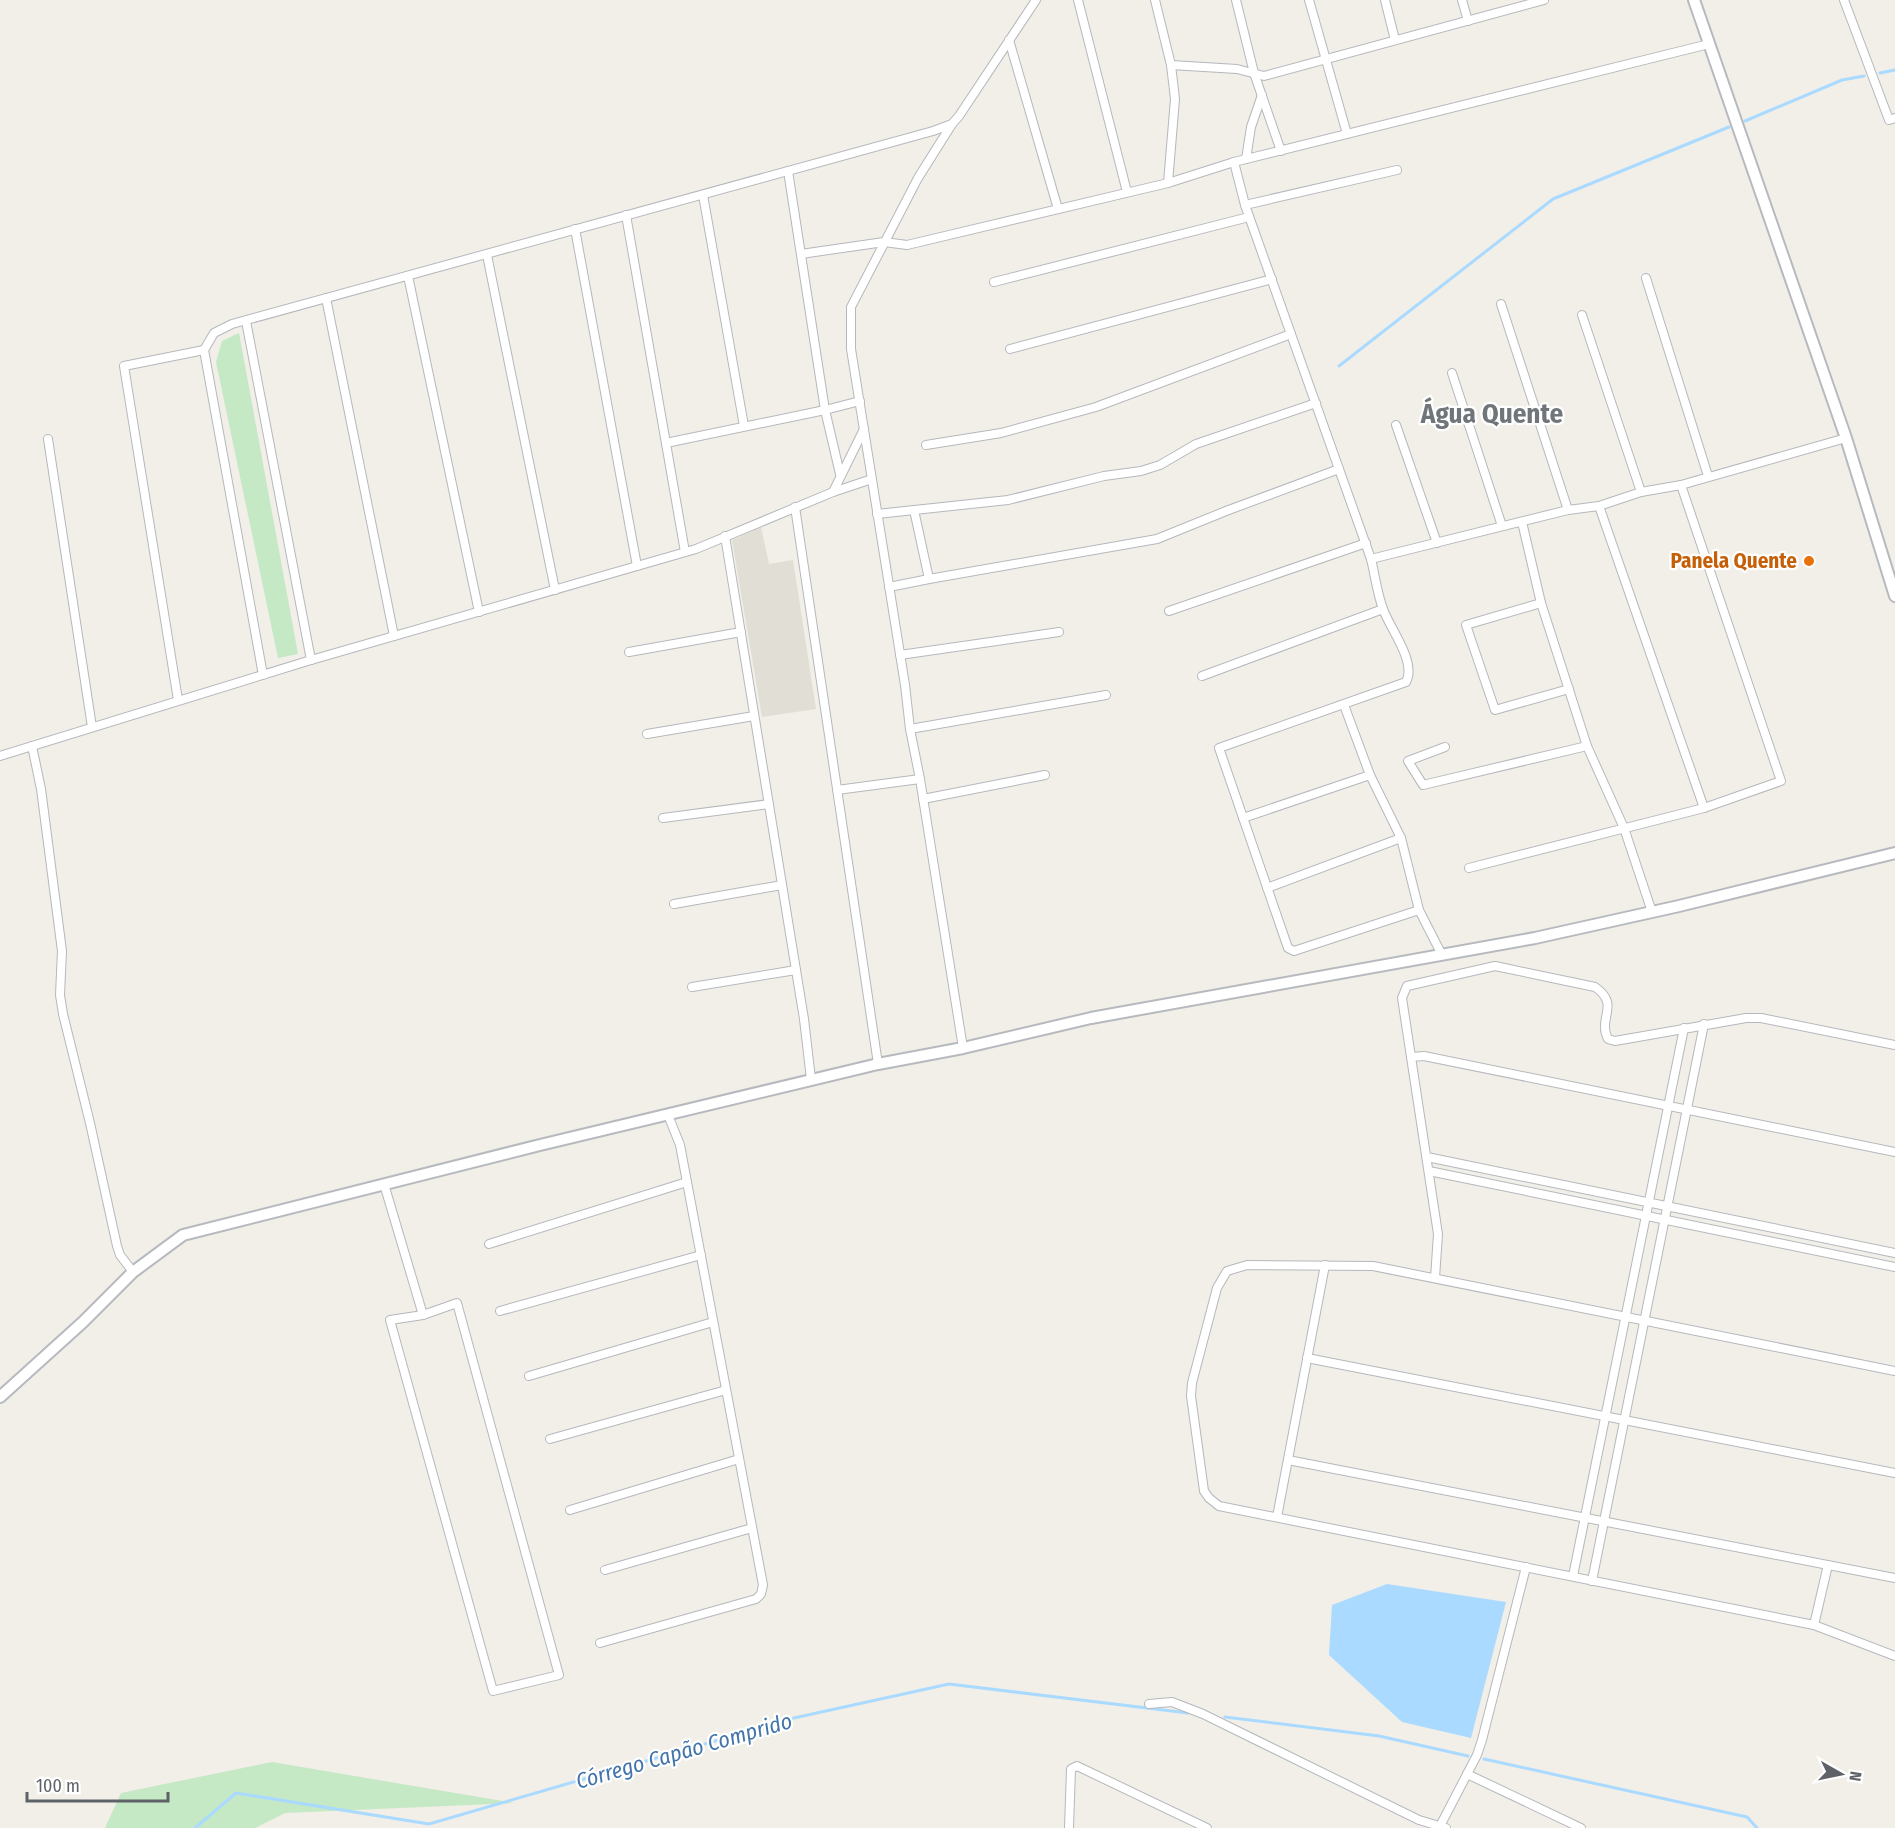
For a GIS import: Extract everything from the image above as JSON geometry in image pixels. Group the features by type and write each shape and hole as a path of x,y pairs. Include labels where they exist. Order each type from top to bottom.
{"street":[{"path":"963,1048 910,729 851,349 851,307 918,178 1036,0"},
{"path":"1078,0 1127,192"},
{"path":"1155,0 1171,65 1175,99 1168,183"},
{"path":"1236,0 1254,73 1281,151"},
{"path":"1309,0 1347,134"},
{"path":"1385,0 1395,40"},
{"path":"1462,0 1468,21"},
{"path":"1171,65 1237,69 1264,75 1544,0"},
{"path":"1694,0 1846,438 1895,596"},
{"path":"1844,0 1889,120 1895,118"},
{"path":"1010,40 1058,209"},
{"path":"801,254 884,242 907,245 1168,183 1234,162 1709,44"},
{"path":"1246,159 1251,127 1262,95"},
{"path":"264,675 204,350 214,333 232,324 952,124"},
{"path":"1234,162 1249,217 1366,543 1383,609 1408,661 1409,676 1406,682 1219,748 1288,948 1294,951 1419,910"},
{"path":"1245,205 1397,170"},
{"path":"788,171 825,410 840,474"},
{"path":"703,195 744,426"},
{"path":"626,215 685,552"},
{"path":"994,282 1249,217"},
{"path":"575,230 637,566"},
{"path":"487,255 555,590"},
{"path":"408,276 479,612"},
{"path":"1646,278 1708,476"},
{"path":"1010,349 1272,279"},
{"path":"326,298 394,636"},
{"path":"1501,304 1568,510"},
{"path":"1582,315 1641,492"},
{"path":"246,321 311,660"},
{"path":"926,445 1001,434 1096,407 1292,334"},
{"path":"178,700 124,366 204,350"},
{"path":"1452,373 1502,526"},
{"path":"666,443 860,401"},
{"path":"877,514 1008,500 1104,476 1141,471 1160,465 1196,444 1316,403"},
{"path":"1396,425 1437,543"},
{"path":"833,492 864,429"},
{"path":"1371,559 1568,510 1599,506 1641,492 1681,485 1846,438"},
{"path":"48,439 92,727"},
{"path":"889,587 1156,539 1339,469"},
{"path":"0,756 311,660 685,552 833,492 872,479"},
{"path":"1469,868 1704,808 1781,781 1681,485"},
{"path":"1599,506 1704,808"},
{"path":"795,507 878,1064"},
{"path":"914,510 929,579"},
{"path":"1522,522 1541,603 1587,746 1624,828 1652,912"},
{"path":"725,536 796,970 811,1079"},
{"path":"1169,611 1366,543"},
{"path":"1541,603 1466,625 1495,710 1569,689"},
{"path":"1202,676 1383,609"},
{"path":"629,652 741,632"},
{"path":"900,655 1059,632"},
{"path":"910,729 1106,695"},
{"path":"1344,705 1370,775 1401,838 1419,910 1442,955"},
{"path":"647,734 754,716"},
{"path":"32,746 41,789 62,951 60,995 63,1014 117,1246 120,1255 133,1272"},
{"path":"1445,747 1408,761 1423,785 1587,746"},
{"path":"923,799 1045,775"},
{"path":"1243,818 1370,775"},
{"path":"837,790 920,779"},
{"path":"663,818 769,804"},
{"path":"1267,888 1401,838"},
{"path":"0,1397 83,1322 133,1272 183,1235 878,1064 963,1048 1091,1018 1535,938 1895,853"},
{"path":"674,904 782,885"},
{"path":"1435,1278 1438,1234 1402,998 1407,986 1495,966 1595,987 1605,994 1609,1006 1604,1032 1608,1040 1615,1041 1704,1024 1761,1018 1895,1045"},
{"path":"692,987 796,970"},
{"path":"1592,1581 1704,1024"},
{"path":"1573,1576 1684,1028"},
{"path":"1412,1057 1424,1056 1895,1152"},
{"path":"600,1643 756,1599 761,1594 763,1585 680,1145 668,1115"},
{"path":"1427,1157 1895,1253"},
{"path":"1429,1172 1895,1266"},
{"path":"489,1244 687,1182"},
{"path":"384,1184 423,1315"},
{"path":"500,1311 701,1255"},
{"path":"1895,1371 1373,1266 1247,1264 1227,1271 1216,1288 1192,1383 1191,1396 1204,1491 1219,1506 1814,1625 1895,1656"},
{"path":"1277,1517 1325,1265"},
{"path":"457,1303 559,1675 493,1691 390,1320 423,1315 457,1303"},
{"path":"529,1376 713,1322"},
{"path":"1307,1358 1895,1473"},
{"path":"550,1439 726,1390"},
{"path":"570,1510 739,1458"},
{"path":"1288,1460 1895,1578"},
{"path":"604,1570 752,1528"},
{"path":"1814,1625 1828,1565"},
{"path":"1149,1704 1172,1702 1203,1714 1419,1820 1442,1827 1482,1740 1526,1567"},
{"path":"1068,1828 1071,1769 1077,1766 1207,1828"},
{"path":"1467,1774 1581,1828"},
{"path":"1415,1828 1419,1820"}],"shaded area":[{"path":"761,527 769,564 793,560 816,709 762,717 732,540"}],"green space":[{"path":"239,333 298,654 278,658 216,362 222,341"},
{"path":"272,1762 514,1803 285,1813 255,1828 105,1828 121,1793"}],"water":[{"path":"1387,1584 1506,1602 1471,1738 1402,1722 1329,1655 1332,1605"}],"waterway":[{"path":"1880,73 1895,70"},
{"path":"1745,121 1842,80 1864,76"},
{"path":"1339,366 1553,199 1729,127"},
{"name":"Córrego Capão Comprido","path":"195,1828 236,1793 429,1824 794,1718 949,1684 1188,1713"},
{"name":"Córrego Capão Comprido","path":"1225,1717 1379,1736 1468,1756"},
{"name":"Córrego Capão Comprido","path":"1484,1759 1747,1817 1757,1828"}],"place":[{"name":"Panela Quente","path":"1809,561"}],"district":[{"name":"Água Quente","path":"1492,414"}]}
